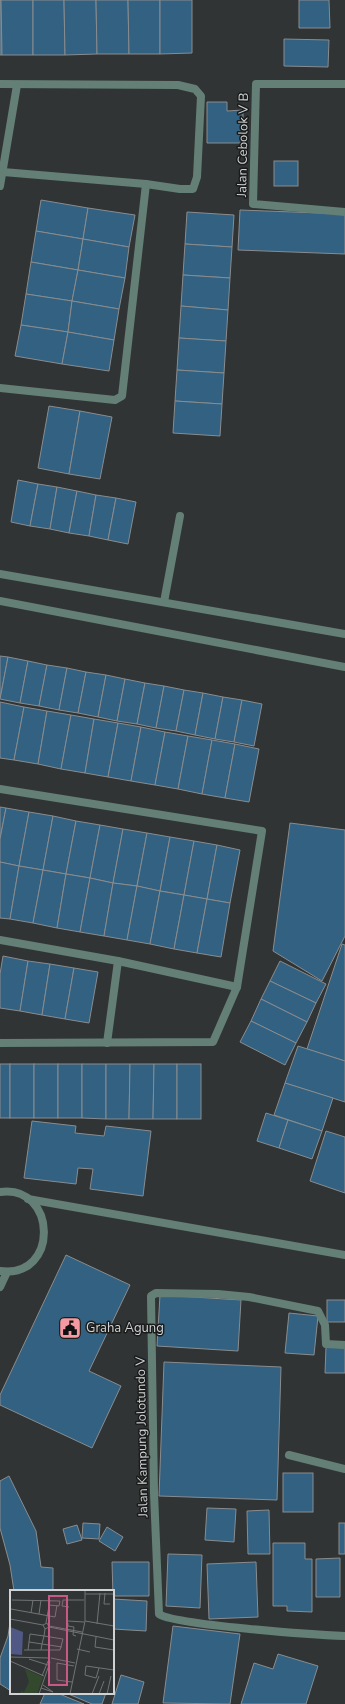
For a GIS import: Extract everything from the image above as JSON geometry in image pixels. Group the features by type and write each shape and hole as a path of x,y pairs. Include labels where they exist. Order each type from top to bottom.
{"street":[{"path":"0,84 178,84 195,89 200,96 198,177 193,189 2,172"},
{"name":"Jalan Cebolok V B","path":"345,84 256,84 253,204 345,212"},
{"path":"0,186 18,85"},
{"path":"0,388 115,400 122,396 146,184"},
{"path":"164,602 180,516"},
{"path":"0,574 345,634"},
{"path":"0,601 345,667"},
{"path":"0,788 262,831 237,987 213,1042 0,1043"},
{"path":"0,940 118,961 237,987"},
{"path":"107,1043 118,961"},
{"path":"0,1192 16,1193 28,1199 345,1255"},
{"path":"0,1287 3,1271 23,1268 36,1258 44,1243 45,1227 40,1211 28,1199"},
{"name":"Jalan Kampung Jolotundo V","path":"345,1345 326,1344 325,1326 318,1311 249,1297 156,1292 151,1296 154,1493 159,1614 167,1618 193,1622 345,1636"},
{"path":"289,1455 345,1469"}],"building":[{"path":"1,0 2,55 0,55"},
{"path":"1,0 33,0 33,55 2,55"},
{"path":"33,0 64,0 65,55 33,55"},
{"path":"64,0 96,0 97,54 65,55"},
{"path":"96,0 128,0 129,54 97,54"},
{"path":"128,0 160,0 160,54 129,54"},
{"path":"160,0 192,0 192,53 160,54"},
{"path":"299,0 329,0 330,28 299,28"},
{"path":"284,39 329,40 328,67 284,66"},
{"path":"207,102 227,102 227,111 243,110 243,143 207,143"},
{"path":"274,161 298,161 298,186 274,186"},
{"path":"41,200 88,208 83,239 36,231"},
{"path":"88,208 135,215 129,247 83,239"},
{"path":"240,210 345,214 345,254 238,250"},
{"path":"187,212 234,215 232,247 185,244"},
{"path":"36,231 83,239 78,270 31,262"},
{"path":"83,239 129,247 125,278 78,270"},
{"path":"185,244 232,247 230,278 183,275"},
{"path":"31,262 78,270 72,301 26,294"},
{"path":"78,270 125,278 119,309 72,301"},
{"path":"183,275 230,278 228,310 181,306"},
{"path":"26,294 72,301 68,332 21,325"},
{"path":"72,301 119,309 114,340 68,332"},
{"path":"181,306 228,310 226,341 179,338"},
{"path":"21,325 68,332 62,364 15,356"},
{"path":"68,332 114,340 109,371 62,364"},
{"path":"179,338 226,341 224,373 177,370"},
{"path":"177,370 224,373 222,404 175,401"},
{"path":"175,401 222,404 220,436 173,433"},
{"path":"49,406 80,411 69,474 38,468"},
{"path":"80,411 112,417 100,479 69,474"},
{"path":"18,480 38,484 30,526 11,522"},
{"path":"38,484 57,487 50,529 30,526"},
{"path":"57,487 77,491 69,533 50,529"},
{"path":"77,491 96,495 89,536 69,533"},
{"path":"96,495 116,498 108,540 89,536"},
{"path":"116,498 136,502 128,544 108,540"},
{"path":"0,656 8,657 0,699"},
{"path":"8,657 28,661 20,703 0,699"},
{"path":"28,661 47,665 39,706 20,703"},
{"path":"47,665 67,668 59,710 39,706"},
{"path":"67,668 86,672 78,713 59,710"},
{"path":"86,672 106,675 98,717 78,713"},
{"path":"106,675 125,679 117,721 98,717"},
{"path":"125,679 145,683 137,724 117,721"},
{"path":"145,683 164,686 156,728 137,724"},
{"path":"164,686 184,690 176,731 156,728"},
{"path":"184,690 203,693 195,735 176,731"},
{"path":"203,693 223,697 215,739 195,735"},
{"path":"223,697 242,700 234,742 215,739"},
{"path":"242,700 262,704 254,746 234,742"},
{"path":"0,702 24,707 14,760 0,758"},
{"path":"24,707 47,711 38,764 14,760"},
{"path":"47,711 71,715 61,769 38,764"},
{"path":"71,715 94,719 85,773 61,769"},
{"path":"94,719 118,723 108,777 85,773"},
{"path":"118,723 141,727 131,781 108,777"},
{"path":"141,727 165,732 155,785 131,781"},
{"path":"165,732 188,736 178,789 155,785"},
{"path":"188,736 212,740 202,794 178,789"},
{"path":"212,740 235,744 225,798 202,794"},
{"path":"235,744 259,749 249,802 225,798"},
{"path":"0,807 6,808 0,839"},
{"path":"6,808 29,812 19,866 0,862 0,839"},
{"path":"29,812 53,816 43,870 19,866"},
{"path":"53,816 76,821 66,874 43,870"},
{"path":"76,821 100,825 90,878 66,874"},
{"path":"290,823 345,830 345,936 322,981 273,951"},
{"path":"100,825 123,829 113,883 90,878"},
{"path":"123,829 147,833 137,886 113,883"},
{"path":"147,833 170,837 160,891 137,886"},
{"path":"170,837 194,841 184,895 160,891"},
{"path":"194,841 217,845 207,899 184,895"},
{"path":"217,845 240,850 230,903 207,899"},
{"path":"0,862 19,866 10,919 0,918"},
{"path":"19,866 43,870 33,923 10,919"},
{"path":"43,870 66,874 57,928 33,923"},
{"path":"66,874 90,878 80,932 57,928"},
{"path":"90,878 113,883 104,936 80,932"},
{"path":"113,883 137,886 127,940 104,936"},
{"path":"137,886 160,891 150,944 127,940"},
{"path":"160,891 184,895 174,949 150,944"},
{"path":"184,895 207,899 197,953 174,949"},
{"path":"207,899 230,903 221,957 197,953"},
{"path":"342,944 345,945 345,1061 307,1049"},
{"path":"3,956 28,961 20,1011 0,1008 0,974"},
{"path":"28,961 50,964 42,1015 20,1011"},
{"path":"280,961 326,984 316,1003 270,981"},
{"path":"50,964 74,968 65,1019 42,1015"},
{"path":"74,968 98,972 89,1023 65,1019"},
{"path":"270,981 316,1003 307,1022 261,999"},
{"path":"261,999 307,1022 296,1043 251,1021"},
{"path":"251,1021 296,1043 285,1065 240,1042"},
{"path":"298,1046 345,1061 345,1102 285,1083"},
{"path":"0,1064 10,1064 10,1118 0,1118"},
{"path":"10,1064 34,1064 34,1118 10,1118"},
{"path":"34,1064 58,1064 58,1118 34,1118"},
{"path":"58,1064 82,1064 82,1118 58,1118"},
{"path":"82,1064 106,1064 106,1119 82,1118"},
{"path":"106,1064 130,1064 129,1119 106,1119"},
{"path":"130,1064 154,1064 153,1119 129,1119"},
{"path":"154,1064 177,1064 177,1119 153,1119"},
{"path":"177,1064 201,1064 201,1119 177,1119"},
{"path":"285,1083 333,1098 322,1131 274,1115"},
{"path":"266,1113 288,1120 279,1148 257,1141"},
{"path":"288,1120 322,1131 312,1159 279,1148"},
{"path":"32,1121 76,1126 75,1133 104,1136 106,1126 151,1131 143,1196 90,1189 93,1169 78,1168 76,1184 24,1178"},
{"path":"326,1131 345,1137 345,1193 310,1181"},
{"name":"Graha Agung","path":"66,1255 130,1285 89,1371 121,1386 92,1448 0,1405 0,1395"},
{"path":"160,1295 241,1300 238,1351 157,1346"},
{"path":"327,1300 345,1300 345,1322 327,1322"},
{"path":"289,1313 318,1316 314,1355 285,1353"},
{"path":"326,1347 345,1348 345,1373 325,1373"},
{"path":"164,1362 281,1367 277,1500 159,1496"},
{"path":"283,1473 313,1473 313,1512 283,1512"},
{"path":"9,1476 36,1531 41,1567 53,1568 53,1590 14,1590 10,1565 0,1528 0,1481"},
{"path":"207,1508 236,1509 234,1542 205,1540"},
{"path":"269,1510 270,1554 248,1554 247,1511"},
{"path":"83,1523 100,1524 99,1539 82,1538"},
{"path":"339,1523 345,1523 345,1554 339,1554"},
{"path":"77,1525 82,1540 67,1544 63,1529"},
{"path":"107,1527 123,1537 115,1551 99,1541"},
{"path":"273,1543 305,1543 305,1559 312,1559 312,1612 287,1611 287,1606 273,1606"},
{"path":"168,1554 202,1555 200,1608 166,1606"},
{"path":"340,1558 340,1597 316,1597 316,1559"},
{"path":"112,1562 149,1562 149,1596 114,1596"},
{"path":"256,1562 258,1617 209,1619 207,1564"},
{"path":"114,1599 147,1601 146,1631 114,1629"},
{"path":"10,1623 10,1690 0,1684 0,1658 8,1636"},
{"path":"173,1626 240,1634 230,1704 163,1703"},
{"path":"278,1654 318,1666 306,1704 241,1704 254,1663 273,1669"},
{"path":"121,1675 144,1682 138,1704 112,1704"},
{"path":"45,1694 59,1694 84,1704 40,1704"},
{"path":"68,1694 106,1694 102,1704 92,1704"}],"place":[{"name":"Graha Agung","path":"70,1328"}]}
